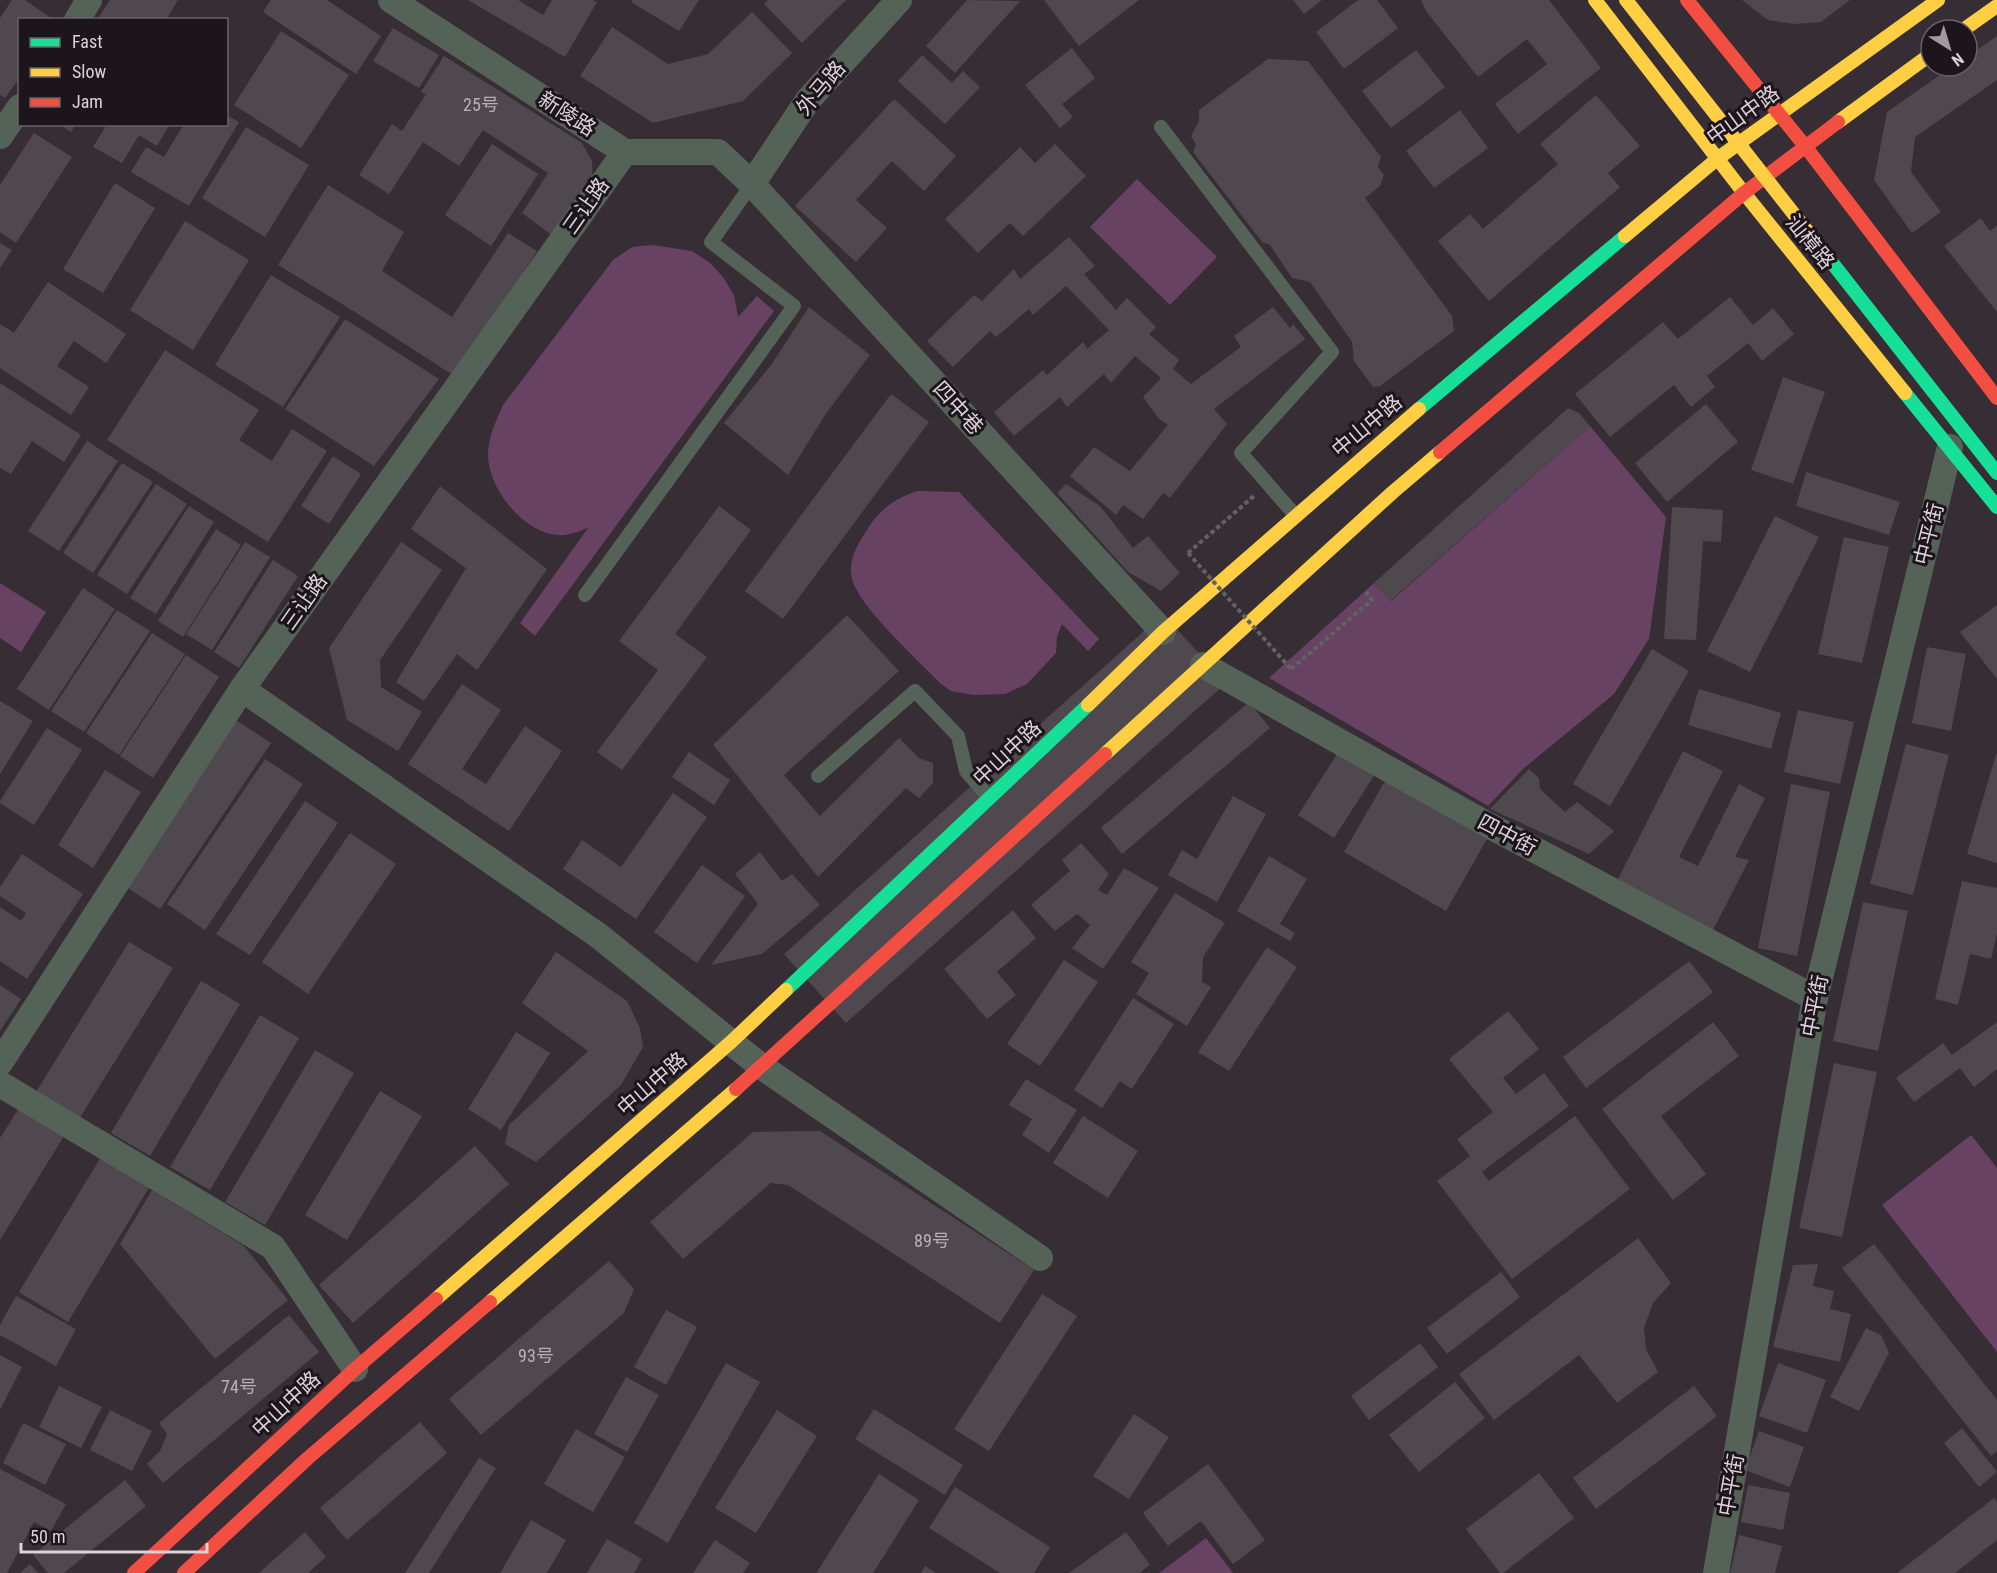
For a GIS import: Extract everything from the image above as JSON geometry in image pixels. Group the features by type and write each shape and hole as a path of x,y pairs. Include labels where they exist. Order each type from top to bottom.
{"main road":[{"name":"汕樟路","path":"1594,0 1744,193 1997,507"},
{"name":"汕樟路","path":"1626,0 1997,473"},
{"path":"1687,0 1805,146 1997,398"},
{"name":"中山中路","path":"134,1573 355,1369 731,1042 1027,764 1163,632 1295,515 1717,159 1938,0"},
{"path":"1979,19 1997,6"},
{"path":"184,1573 308,1458 762,1067 1393,492 1744,193 1919,63"},
{"path":"1745,122 1760,141"},
{"path":"1775,160 1790,178"}],"street":[{"path":"77,18 89,0"},
{"name":"新陵路","path":"391,0 625,152"},
{"name":"外马路","path":"752,184 808,100 899,0"},
{"path":"0,136 18,110"},
{"path":"625,152 718,152 752,184"},
{"name":"三让路","path":"0,1063 242,689 625,152"},
{"name":"四中巷","path":"752,184 1163,632"},
{"name":"中平街","path":"1716,1573 1815,998 1950,447"},
{"name":"四中街","path":"1203,665 1490,826 1815,998"},
{"path":"242,689 599,936 762,1067 1040,1258"},
{"path":"0,1084 273,1247 355,1369"}],"lane":[{"path":"1161,127 1332,352 1241,453 1295,515"},
{"path":"585,595 794,306 711,242 752,184"},
{"path":"818,776 915,691 958,736 966,771 989,798"}],"path":[{"path":"1268,484 1188,553 1291,669 1372,600 1366,592"}],"shaded area":[{"path":"1137,179 1217,257 1170,305 1090,227"},
{"path":"653,245 692,251 710,263 723,277 734,295 738,317 757,296 774,311 535,636 520,623 588,528 558,535 532,526 520,517 500,493 489,466 488,453 491,434 503,405 613,260 632,247"},
{"path":"1590,426 1666,517 1649,639 1614,694 1523,769 1488,806 1269,678 1374,583 1391,601"},
{"path":"917,491 959,492 1099,639 1088,651 1062,624 1057,637 1056,653 1027,684 1005,694 973,695 951,691 941,684 878,619 857,591 851,573 856,549 875,518 893,502"},
{"path":"0,583 46,612 21,652 0,638"},
{"path":"1971,1135 1997,1168 1997,1352 1882,1205"},
{"path":"1206,1538 1233,1573 1159,1573"}],"building":[{"path":"12,0 25,0 51,18 18,18 18,80 5,98 0,95 0,18"},
{"path":"110,0 178,0 167,18 98,18"},
{"path":"271,0 327,0 381,36 356,74 263,12"},
{"path":"468,0 518,0 543,15 552,0 593,0 597,2 565,57"},
{"path":"632,0 699,0 679,31 631,2"},
{"path":"768,0 846,0 802,43 764,4"},
{"path":"967,0 1020,1 955,73 926,46"},
{"path":"1044,0 1139,0 1079,46"},
{"path":"1293,0 1322,0 1304,14"},
{"path":"1358,0 1377,0 1398,28 1344,69 1316,32"},
{"path":"1421,0 1549,0 1601,68 1518,134 1495,104 1547,64 1527,39 1478,77 1426,11"},
{"path":"1742,0 1850,0 1821,22 1795,24 1768,20"},
{"path":"752,12 792,53 743,101 653,123 580,76 612,27 668,64 708,54"},
{"path":"393,28 439,55 419,88 373,61"},
{"path":"281,31 349,75 301,148 234,105"},
{"path":"1997,36 1997,80 1915,137 1911,172 1941,212 1912,233 1874,180 1887,112 1936,78 1979,78 1979,49"},
{"path":"1072,48 1095,78 1062,104 1073,117 1060,128 1025,85"},
{"path":"1416,50 1445,87 1391,128 1362,91"},
{"path":"922,55 952,83 963,71 980,87 945,124 898,81"},
{"path":"444,56 582,143 592,161 593,185 554,237 522,213 548,173 483,130 459,166 423,142 389,194 359,175 392,124 402,131 426,94 421,92"},
{"path":"1268,59 1308,61 1381,157 1378,167 1384,175 1380,186 1365,198 1452,316 1454,331 1380,386 1373,387 1354,361 1352,342 1310,282 1292,278 1270,245 1262,242 1193,152 1196,144 1191,136 1199,121 1199,110"},
{"path":"1596,95 1640,146 1608,173 1620,187 1489,301 1438,241 1470,214 1483,229 1558,164 1540,144"},
{"path":"894,99 956,156 924,191 892,161 856,200 887,228 856,262 795,206"},
{"path":"1460,110 1488,148 1434,188 1406,151"},
{"path":"228,116 239,122 189,206 131,172 146,147 164,157 183,126 228,126"},
{"path":"62,126 75,126 71,132"},
{"path":"106,126 169,126 157,146 139,135 122,163 93,147"},
{"path":"246,127 309,165 265,237 202,198"},
{"path":"34,133 72,157 16,243 0,232 0,185"},
{"path":"492,144 538,174 491,246 445,215"},
{"path":"1055,144 1086,176 1023,236 1010,223 978,253 945,219 1020,147 1035,163"},
{"path":"115,183 155,208 103,293 63,269"},
{"path":"328,185 404,232 382,271 452,317 508,233 537,251 456,377 278,265"},
{"path":"1981,218 1990,231 1997,226 1997,312 1944,246"},
{"path":"185,221 249,260 193,350 130,310"},
{"path":"1069,237 1095,266 1084,274 1116,310 1127,298 1156,327 1149,334 1179,360 1173,369 1191,384 1241,347 1234,336 1273,307 1290,328 1293,324 1305,339 1214,409 1227,424 1170,498 1163,493 1143,519 1123,505 1116,515 1070,476 1094,447 1130,471 1168,425 1159,419 1143,397 1161,378 1135,356 1111,383 1104,374 1067,407 1060,397 1014,436 994,412 1043,370 1047,375 1083,342 1087,349 1109,330 1066,286 1033,315 1029,309 996,337 990,331 953,367 927,341 974,295 982,301 1014,269 1020,279"},
{"path":"0,243 12,250 0,268"},
{"path":"271,275 340,317 283,407 215,365"},
{"path":"48,282 126,334 106,363 74,341 57,366 89,387 71,415 0,368 0,324 14,333"},
{"path":"1730,297 1753,325 1773,308 1794,334 1762,361 1748,343 1707,376 1715,387 1691,407 1674,385 1610,437 1575,394 1663,322 1678,339"},
{"path":"809,307 870,355 825,415 788,475 724,423 771,365"},
{"path":"345,319 439,379 374,466 285,409"},
{"path":"165,350 259,410 239,440 272,461 292,429 327,451 268,542 107,440"},
{"path":"1783,377 1825,392 1793,484 1751,470"},
{"path":"0,383 81,435 64,462 32,441 11,474 0,468"},
{"path":"891,394 929,422 783,619 745,591"},
{"path":"1706,404 1738,442 1667,502 1635,463"},
{"path":"1568,408 1579,413 1590,426 1390,601 1374,583"},
{"path":"87,441 118,461 59,551 28,531"},
{"path":"333,456 361,474 329,524 301,506"},
{"path":"122,463 153,482 93,573 63,553"},
{"path":"1806,472 1900,502 1889,535 1796,506"},
{"path":"156,484 187,504 127,594 97,575"},
{"path":"1066,484 1100,506 1133,548 1148,536 1180,573 1161,591 1128,572 1057,493"},
{"path":"440,486 547,569 477,670 457,654 424,701 396,682 466,568 411,529"},
{"path":"189,506 214,522 156,614 130,598"},
{"path":"719,506 751,530 675,634 707,657 622,770 597,752 658,670 619,641"},
{"path":"1672,507 1723,510 1721,542 1703,541 1696,640 1664,639"},
{"path":"1775,516 1819,537 1750,672 1707,651"},
{"path":"216,529 241,545 183,637 158,621"},
{"path":"1844,537 1889,547 1862,663 1818,654"},
{"path":"245,542 270,557 212,650 186,634"},
{"path":"401,542 442,570 380,660 381,687 422,712 398,751 347,720 329,648"},
{"path":"273,560 298,576 239,668 214,652"},
{"path":"83,588 115,609 49,710 17,689"},
{"path":"1997,605 1997,679 1960,632"},
{"path":"117,610 150,631 84,732 51,711"},
{"path":"1163,614 1226,683 846,1023 784,954"},
{"path":"847,615 899,671 784,775 820,816 899,738 919,758 933,763 933,783 919,798 906,788 818,877 713,745"},
{"path":"152,633 185,654 119,755 86,733"},
{"path":"1927,647 1966,654 1951,731 1912,723"},
{"path":"1652,649 1689,671 1610,806 1573,784"},
{"path":"186,655 219,677 153,778 120,756"},
{"path":"462,684 501,710 462,769 486,784 525,726 562,751 509,831 408,764"},
{"path":"1699,689 1781,713 1771,749 1688,725"},
{"path":"0,701 33,721 0,774"},
{"path":"1249,702 1270,728 1122,854 1101,828"},
{"path":"1798,710 1854,722 1840,784 1784,772"},
{"path":"236,720 271,743 160,909 125,886"},
{"path":"47,728 82,750 34,825 0,801"},
{"path":"1906,744 1949,755 1913,895 1870,884"},
{"path":"1339,751 1375,774 1334,838 1298,815"},
{"path":"1683,751 1723,771 1679,857 1698,866 1739,784 1765,798 1735,857 1749,860 1713,930 1617,881"},
{"path":"689,752 730,780 714,805 672,777"},
{"path":"1997,754 1997,863 1967,854"},
{"path":"265,759 303,784 205,930 167,904"},
{"path":"1529,769 1539,778 1540,789 1565,812 1577,802 1614,831 1589,854 1490,809"},
{"path":"105,770 141,792 93,868 58,845"},
{"path":"1385,781 1487,839 1446,911 1344,852"},
{"path":"1791,784 1830,792 1797,956 1758,948"},
{"path":"673,793 707,817 636,919 563,869 582,840 621,867"},
{"path":"1233,796 1266,814 1217,902 1168,875 1182,850 1197,859"},
{"path":"305,801 338,823 250,955 216,934"},
{"path":"350,833 396,864 308,994 262,962"},
{"path":"1081,843 1109,874 1098,890 1107,895 1124,868 1159,888 1103,969 1072,948 1090,925 1077,914 1055,931 1031,905 1070,871 1062,860"},
{"path":"760,852 782,881 792,874 820,905 762,954 711,965 758,904 735,874"},
{"path":"22,854 83,894 27,979 0,961 0,907 21,921 26,913 0,896 0,887"},
{"path":"1269,856 1307,879 1280,924 1295,933 1290,941 1237,911"},
{"path":"702,865 745,896 697,963 654,932"},
{"path":"1962,881 1997,888 1997,934 1991,959 1970,954 1958,1005 1935,999"},
{"path":"1175,893 1225,923 1203,957 1202,982 1211,987 1187,1026 1136,994 1149,973 1131,962"},
{"path":"1863,902 1908,911 1878,1051 1833,1041"},
{"path":"1013,910 1036,938 997,972 1016,995 987,1019 944,969"},
{"path":"129,942 173,968 79,1119 36,1092"},
{"path":"1267,947 1297,967 1229,1071 1198,1052"},
{"path":"556,952 627,1001 640,1028 643,1047 621,1085 536,1162 505,1144 509,1125 588,1051 522,1003"},
{"path":"1064,960 1098,982 1040,1066 1007,1044"},
{"path":"1689,961 1713,992 1586,1088 1563,1057"},
{"path":"201,981 240,1004 150,1156 111,1133"},
{"path":"0,985 21,999 0,1031"},
{"path":"1133,998 1174,1024 1132,1089 1120,1081 1102,1108 1074,1090"},
{"path":"1508,1011 1539,1049 1503,1078 1516,1094 1544,1073 1569,1106 1482,1172 1489,1181 1575,1116 1630,1189 1512,1279 1437,1181 1470,1156 1457,1139 1493,1112 1449,1059"},
{"path":"260,1015 299,1038 210,1190 170,1167"},
{"path":"1713,1022 1739,1056 1661,1116 1706,1174 1673,1200 1602,1109"},
{"path":"1997,1022 1997,1069 1974,1087 1960,1068 1914,1102 1896,1078 1943,1043 1952,1055"},
{"path":"516,1032 550,1053 501,1130 468,1109"},
{"path":"315,1050 354,1073 265,1225 225,1202"},
{"path":"1834,1063 1877,1072 1842,1237 1799,1228"},
{"path":"1026,1079 1077,1110 1049,1153 1022,1135 1032,1119 1009,1105"},
{"path":"380,1091 422,1116 347,1240 305,1215"},
{"path":"19,1108 64,1136 0,1240 0,1138"},
{"path":"1083,1116 1138,1151 1108,1198 1053,1163"},
{"path":"820,1131 1034,1270 1000,1323 788,1185 771,1183 683,1259 650,1222 753,1132"},
{"path":"475,1146 509,1184 353,1323 319,1285"},
{"path":"101,1157 150,1186 68,1322 19,1292"},
{"path":"152,1190 243,1245 288,1300 215,1359 120,1244"},
{"path":"1638,1238 1671,1283 1653,1303 1644,1328 1646,1349 1658,1372 1617,1403 1579,1355 1494,1420 1459,1374"},
{"path":"1874,1244 1997,1400 1997,1451 1991,1456 1842,1268"},
{"path":"609,1261 634,1289 624,1313 481,1435 449,1399"},
{"path":"1818,1264 1813,1286 1834,1291 1830,1309 1851,1314 1840,1362 1773,1347 1793,1265"},
{"path":"1501,1272 1520,1297 1447,1354 1427,1328"},
{"path":"1042,1294 1077,1316 989,1451 954,1429"},
{"path":"16,1296 76,1329 56,1366 0,1335 0,1325"},
{"path":"666,1310 697,1327 666,1385 634,1367"},
{"path":"289,1315 319,1352 163,1483 147,1464 160,1451 167,1434 159,1423"},
{"path":"1866,1328 1881,1335 1889,1353 1859,1411 1830,1397"},
{"path":"1420,1343 1438,1367 1369,1420 1351,1396"},
{"path":"0,1355 22,1367 0,1410"},
{"path":"726,1363 760,1382 668,1543 634,1523"},
{"path":"1778,1363 1826,1380 1807,1433 1759,1416"},
{"path":"626,1377 659,1395 627,1452 594,1434"},
{"path":"1455,1382 1485,1418 1419,1472 1389,1435"},
{"path":"59,1386 102,1407 81,1448 39,1427"},
{"path":"1694,1386 1717,1416 1596,1509 1573,1478"},
{"path":"874,1409 963,1465 945,1495 855,1439"},
{"path":"110,1410 152,1431 132,1471 90,1450"},
{"path":"777,1410 817,1436 756,1533 715,1508"},
{"path":"1134,1414 1169,1437 1129,1499 1093,1476"},
{"path":"420,1422 447,1453 347,1540 320,1508"},
{"path":"23,1423 66,1444 45,1485 3,1463"},
{"path":"1962,1428 1997,1472 1979,1487 1944,1443"},
{"path":"576,1429 625,1457 593,1512 544,1484"},
{"path":"1759,1431 1804,1447 1790,1487 1745,1470"},
{"path":"479,1458 496,1468 429,1573 405,1573"},
{"path":"1208,1464 1265,1540 1233,1564 1201,1521 1168,1546 1143,1513"},
{"path":"0,1469 66,1504 51,1531 34,1522 7,1573 0,1573"},
{"path":"1539,1473 1574,1518 1500,1573 1466,1529"},
{"path":"879,1474 919,1500 873,1573 817,1572"},
{"path":"125,1480 146,1506 64,1573 48,1573 33,1555"},
{"path":"1748,1485 1790,1493 1783,1530 1741,1522"},
{"path":"955,1487 1050,1547 1034,1573 1000,1573 929,1528"},
{"path":"1994,1498 1997,1502 1997,1540 1955,1573 1897,1573"},
{"path":"531,1520 566,1540 547,1573 500,1573"},
{"path":"305,1532 326,1557 308,1573 259,1573"},
{"path":"1126,1532 1150,1565 1139,1573 1069,1573"},
{"path":"1739,1535 1782,1546 1775,1573 1730,1573"},
{"path":"607,1539 642,1559 634,1573 587,1573"},
{"path":"715,1540 750,1563 743,1573 693,1573"},
{"path":"30,1564 38,1573 20,1573"},
{"path":"925,1566 936,1573 921,1573"}],"traffic: fast":[{"path":"1419,409 1625,236"},
{"path":"1826,255 1997,473"},
{"path":"1905,393 1997,507"},
{"path":"786,990 1088,705"}],"traffic: slow":[{"path":"1595,0 1744,193 1905,393"},
{"path":"1626,0 1826,255"},
{"path":"1625,236 1717,159 1938,0"},
{"path":"1979,19 1997,6"},
{"path":"1838,122 1919,63"},
{"path":"1088,705 1163,632 1419,409"},
{"path":"1105,754 1440,452"},
{"path":"436,1299 731,1042 786,990"},
{"path":"490,1302 736,1089"}],"traffic: jam":[{"path":"1687,0 1805,146 1997,398"},
{"path":"1440,452 1744,193 1838,122"},
{"path":"736,1089 1105,754"},
{"path":"134,1573 355,1369 436,1299"},
{"path":"184,1573 308,1458 490,1302"}]}
